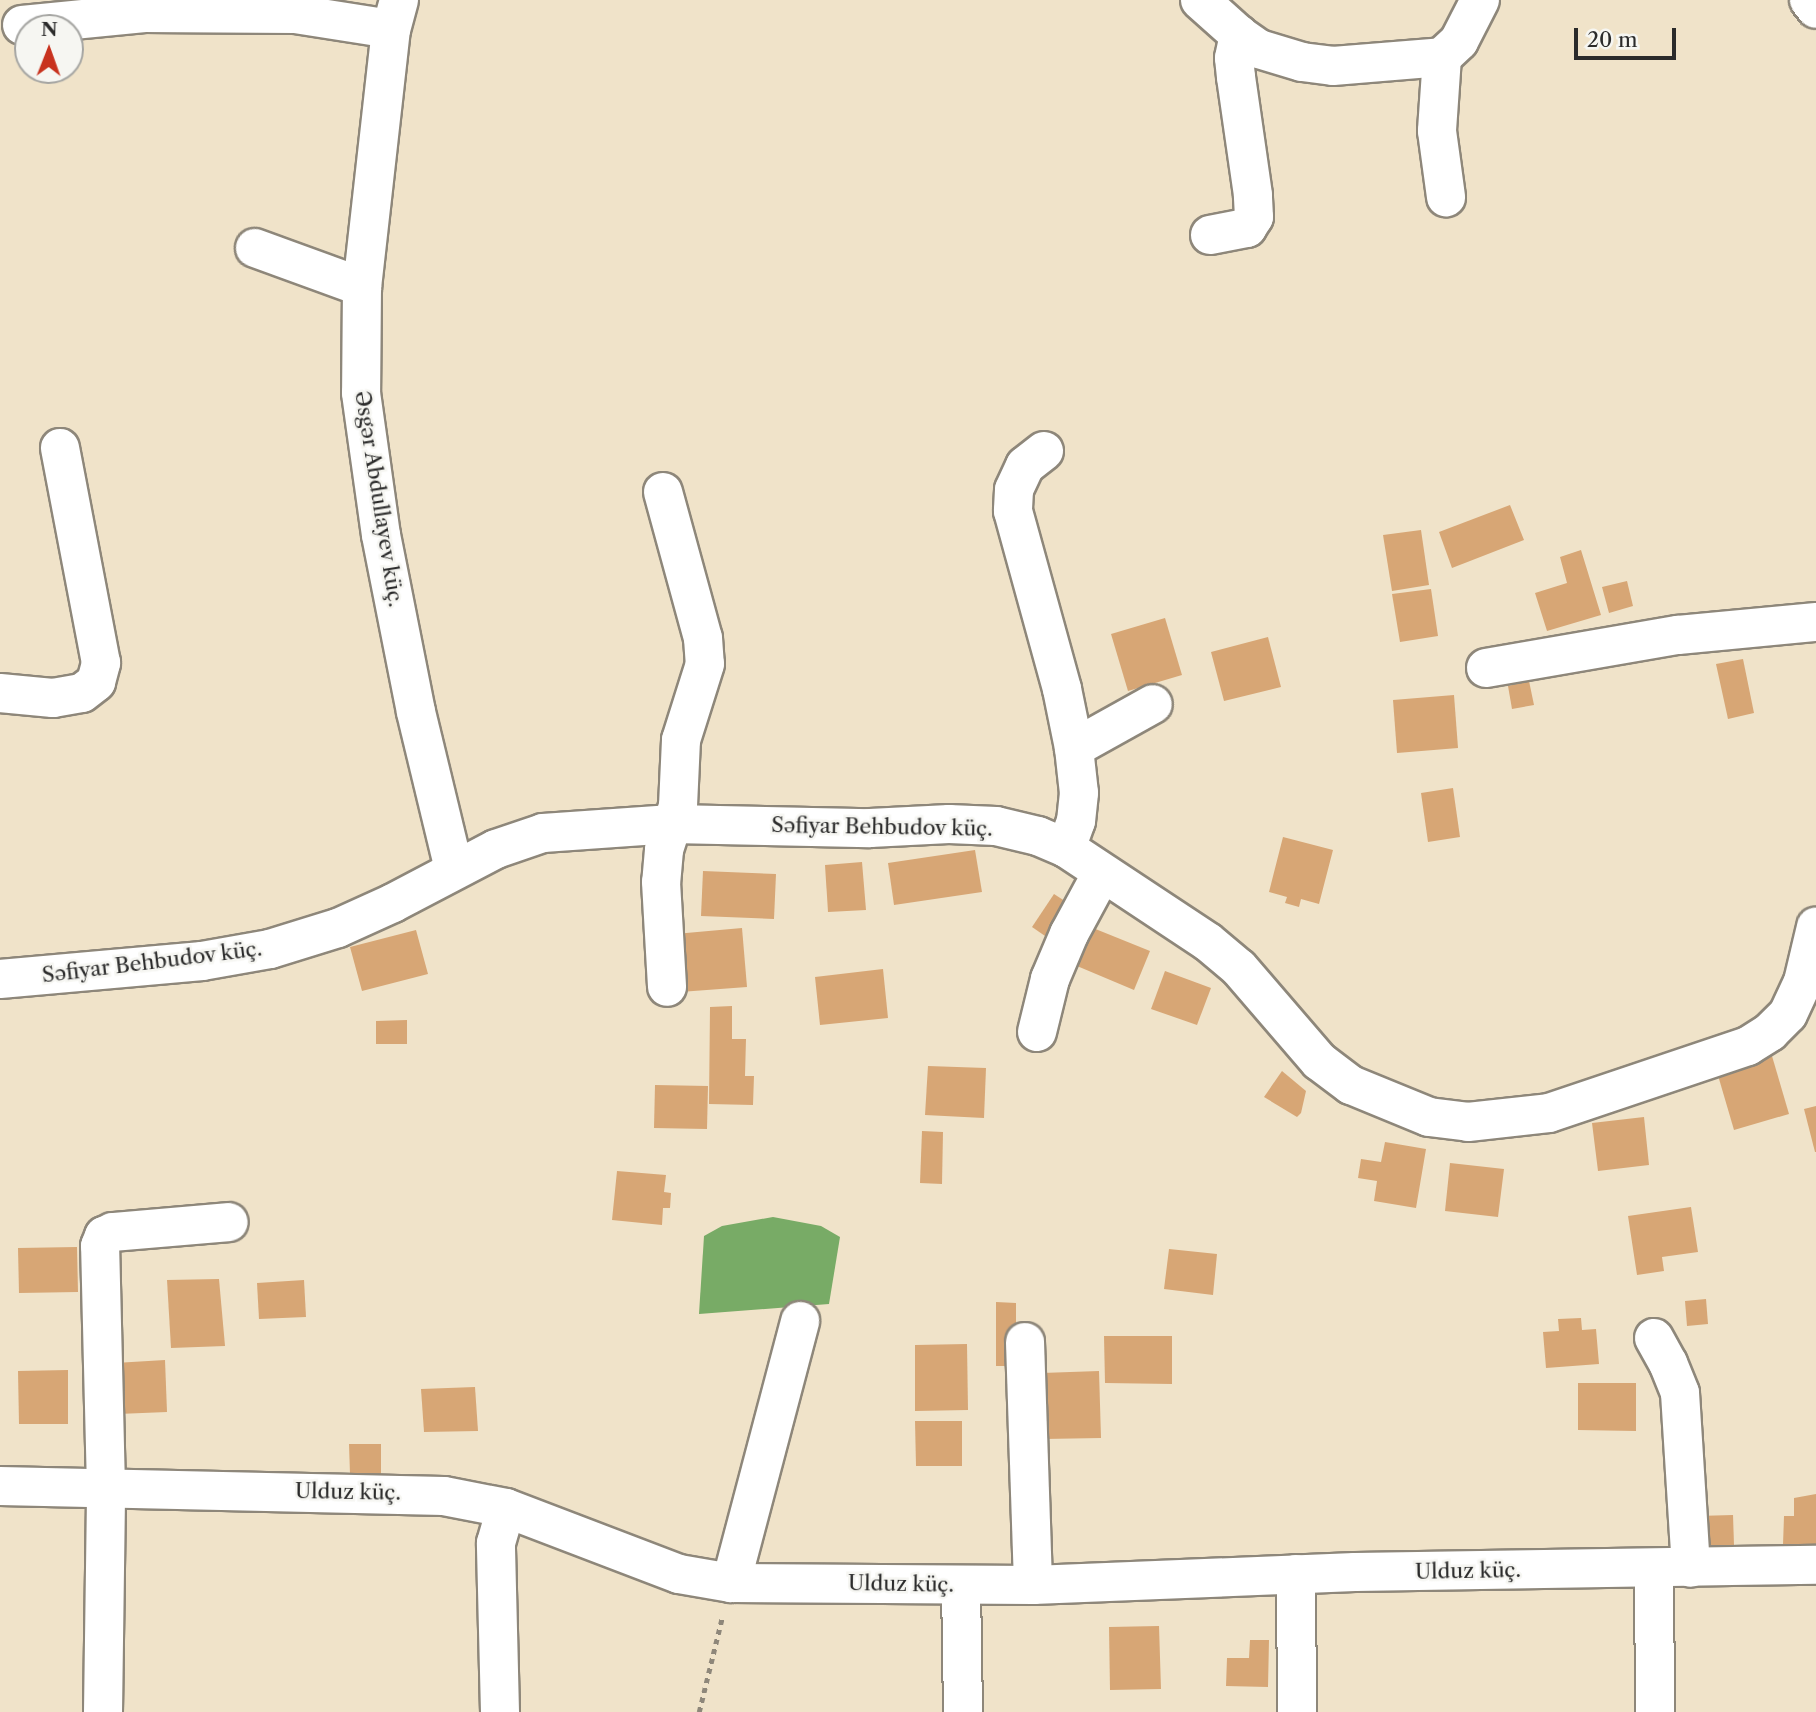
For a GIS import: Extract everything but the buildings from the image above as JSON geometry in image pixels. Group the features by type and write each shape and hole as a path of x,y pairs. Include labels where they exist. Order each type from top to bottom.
{"street":[{"path":"1200,0 1239,35 1279,57 1333,66 1442,57 1459,41 1480,0"},
{"path":"1809,0 1816,9"},
{"path":"84,19 144,13 395,15"},
{"name":"Əsgər Abdullayev küç.","path":"395,15 362,286 361,393 381,535 416,712 454,869"},
{"path":"1210,235 1247,229 1254,217 1254,195 1234,58 1239,35"},
{"path":"1442,57 1437,131 1446,197"},
{"path":"255,248 362,286"},
{"path":"0,693 53,698 82,693 96,682 102,663 60,448"},
{"path":"1044,451 1025,466 1014,490 1013,511 1062,689 1074,748 1079,793 1076,821 1066,848"},
{"path":"663,492 702,638 705,664 681,740 678,806 664,850 661,882 667,987"},
{"path":"1486,668 1678,635 1816,622"},
{"path":"1074,748 1153,704"},
{"name":"Səfiyar Behbudov küç.","path":"0,979 202,961 270,949 338,928 393,903 496,849 543,833 672,824 870,828 949,824 996,826 1038,836 1066,848 1208,942 1239,968 1319,1061 1351,1085 1429,1117 1468,1122 1549,1113 1748,1046 1770,1032 1788,1014 1803,982 1816,927"},
{"path":"1037,1032 1050,979 1064,945 1102,873"},
{"path":"103,1712 106,1488 100,1247 104,1236 113,1232 229,1222"},
{"path":"731,1583 800,1321"},
{"path":"1654,1338 1681,1393 1691,1568"},
{"path":"1026,1342 1033,1585"},
{"name":"Ulduz küç.","path":"0,1486 408,1493 477,1500 506,1508 679,1574 731,1583 1033,1585 1296,1574 1816,1565"},
{"path":"500,1712 496,1543 506,1508"},
{"path":"1654,1569 1655,1712"},
{"path":"1296,1574 1297,1712"},
{"path":"961,1584 963,1712"}],"path":[{"path":"699,1712 731,1583"}],"green space":[{"path":"773,1217 821,1226 840,1237 829,1304 699,1314 704,1236 722,1226"}]}
